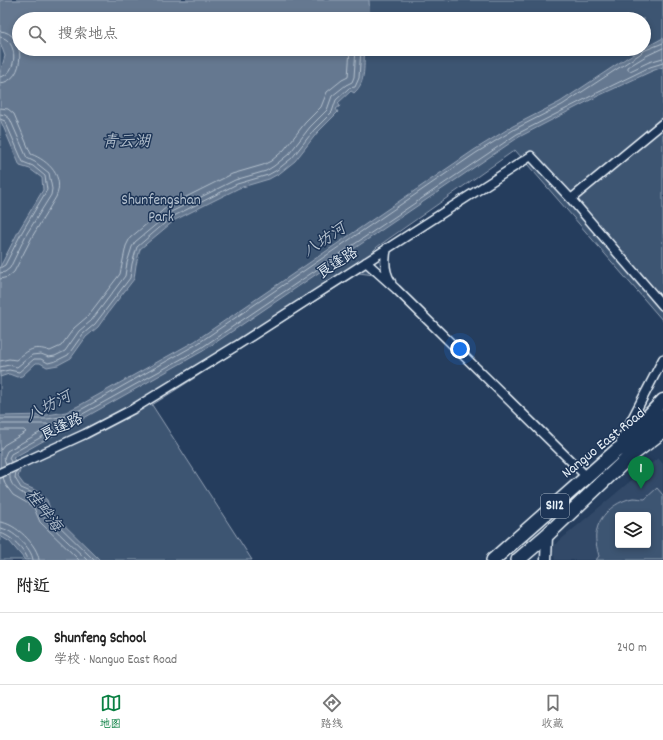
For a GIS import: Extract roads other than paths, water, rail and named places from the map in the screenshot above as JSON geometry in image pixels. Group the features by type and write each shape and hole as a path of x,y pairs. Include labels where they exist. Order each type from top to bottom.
{"highway":[{"name":"Nanguo East Road","path":"493,560 616,451 663,416"},
{"name":"Nanguo East Road","path":"518,560 547,535 629,457 663,431"}],"main road":[{"path":"616,451 663,400"},
{"name":"S112","path":"629,457 663,436"}],"street":[{"path":"663,123 571,199 663,306"},
{"name":"良逢路","path":"0,473 85,434 133,409 236,346 530,156 571,199"},
{"path":"388,248 384,258 386,274 396,289"},
{"path":"366,262 396,289 587,478"},
{"path":"616,451 663,359"},
{"path":"546,560 547,535"}],"water":[{"name":"青云湖","path":"0,0 369,0 370,12 12,12 12,56 365,56 363,78 358,89 354,93 351,91 338,103 340,106 336,109 338,112 317,133 295,161 280,173 269,179 239,188 175,220 140,249 134,279 98,327 86,337 71,358 58,365 47,367 40,363 36,363 22,376 17,377 9,374 0,377 0,267 19,230 43,190 42,178 30,169 20,166 0,119 0,73 5,56 0,42"},
{"name":"桂畔海","path":"663,38 663,67 598,96 519,137 203,351 13,458 21,467 18,477 24,485 35,490 47,500 51,512 100,560 25,560 10,542 0,536 0,416 47,415 66,412 195,341 474,150 513,126 560,102 630,56 651,56 651,45"}],"place":[{"name":"Shunfeng School","path":"641,489"}],"park label":[{"name":"Shunfengshan Park","path":"161,210"}],"water label":[{"name":"八坊河","path":"325,241"},
{"name":"八坊河","path":"49,407"}]}
